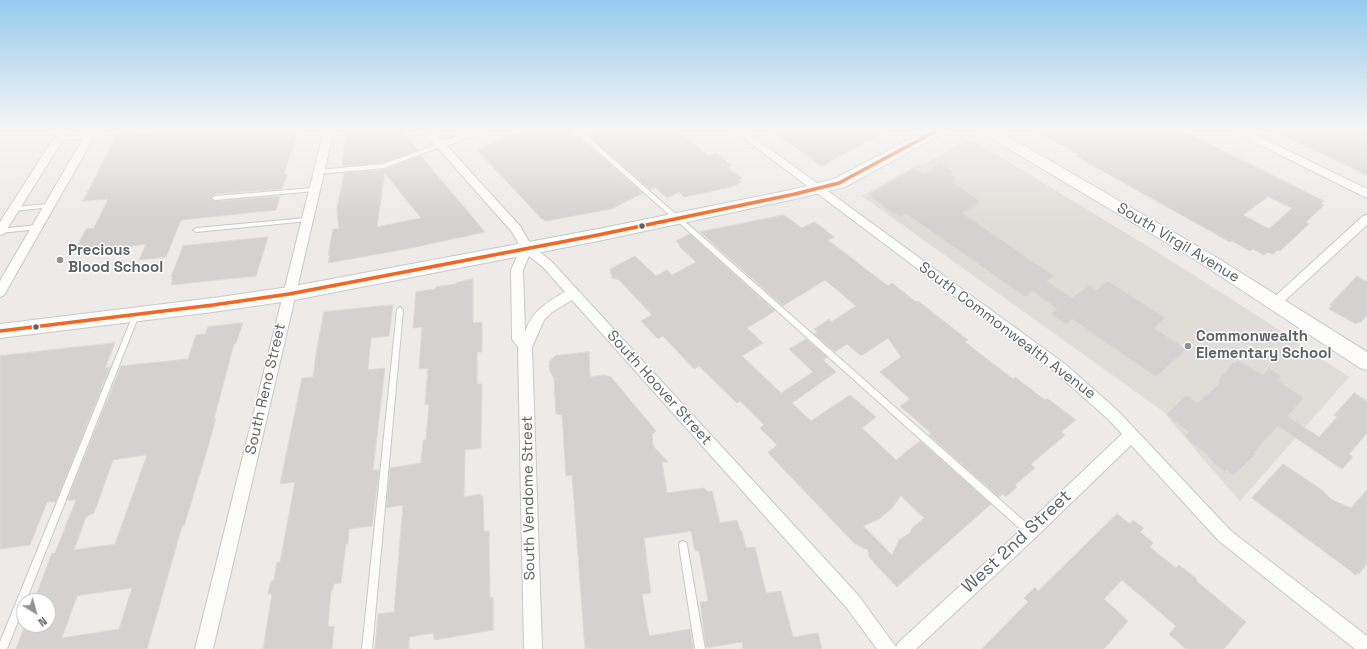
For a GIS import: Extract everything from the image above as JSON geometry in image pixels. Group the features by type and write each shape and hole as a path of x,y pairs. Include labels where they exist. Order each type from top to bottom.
{"main road":[{"path":"0,331 136,315 289,294 678,219 819,189 839,183 881,160"},
{"name":"South Virgil Avenue","path":"1039,160 1205,258 1367,362"}],"street":[{"path":"0,231 45,160"},
{"path":"0,292 75,160"},
{"name":"South Reno Street","path":"204,649 321,160"},
{"name":"South Hoover Street","path":"455,160 516,229 527,248 547,264 852,601 888,649"},
{"name":"South Commonwealth Avenue","path":"780,160 1060,368 1106,408 1225,536 1367,647"},
{"path":"1299,160 1367,194"},
{"path":"1275,303 1367,219"},
{"path":"527,248 517,270 519,339 525,346 529,341 536,321 551,306 573,294"},
{"name":"South Vendome Street","path":"525,346 533,649"},
{"name":"West 2nd Street","path":"904,649 924,628 1030,532 1131,435"}],"lane":[{"path":"318,172 384,166 400,160"},
{"path":"611,160 1030,532"},
{"path":"215,198 313,190"},
{"path":"14,209 49,206"},
{"path":"196,230 306,220"},
{"path":"0,231 37,227"},
{"path":"367,649 400,310"},
{"path":"2,649 136,315"},
{"path":"682,545 700,649"}],"shaded area":[{"name":"Commonwealth Elementary School","path":"931,160 1006,160 1157,252 1258,316 1349,377 1240,501 1164,412 862,196 918,164 922,165"}],"building":[{"path":"104,160 288,160 284,174 287,174 282,189 215,194 211,198 215,201 280,196 276,210 181,220 166,257 139,260 146,244 82,253 83,250 75,251 86,229 94,228 108,199 83,201"},
{"path":"343,160 390,160 383,163 342,166"},
{"path":"409,160 425,160 485,232 406,249 328,263 333,229 339,229 337,209 344,173 385,169","holes":["385,173 421,218 377,227"]},
{"path":"487,160 606,160 643,193 611,209 546,221 541,218"},
{"path":"616,160 725,160 731,165 727,167 742,178 739,180 742,182 729,188 722,188 684,197 679,192 667,198 655,187 650,190"},
{"path":"814,160 833,160 822,166"},
{"path":"1084,160 1243,160 1324,201 1321,203 1324,205 1306,222 1309,224 1280,251 1278,250 1273,254 1267,252 1264,255 1253,249 1250,251 1232,241 1230,242","holes":["1268,197 1292,208 1269,229 1243,215"]},
{"path":"1336,160 1367,160 1367,175"},
{"path":"941,164 953,172 950,174 957,179 952,182 981,202 962,213 1054,276 1047,281 1072,298 1089,285 1097,290 1108,281 1165,318 1154,328 1186,349 1156,377 1072,319 1066,324 1051,314 1057,309 1032,291 1025,297 906,214 901,217 895,213 894,214 872,198 874,198 869,194 913,169 924,174"},
{"path":"784,215 802,228 814,222 816,223 834,237 828,240 888,286 892,283 916,302 918,301 968,340 965,342 1013,379 1015,377 1045,400 1047,398 1076,420 1061,432 1065,435 1031,464 1035,468 1015,485 1017,487 1006,497 1003,494 999,497 929,435 931,433 900,406 910,399 880,372 901,357 888,338 861,356 847,344 835,352 814,334 817,332 814,329 829,319 831,322 856,306 825,280 783,306 700,232"},
{"path":"690,234 775,311 747,328 763,343 742,356 781,393 813,372 789,349 806,339 827,357 823,360 836,372 792,403 811,421 850,395 876,417 862,428 896,460 920,441 991,504 897,587 869,557 868,550 855,544 769,454 768,452 777,445 760,428 764,425 740,401 737,403 699,366 694,369 663,336 658,339 641,321 652,315 619,280 612,278 610,269 635,256 656,276 667,270 672,275 696,262 679,246 680,245 676,241","holes":["901,496 924,518 912,528 910,533 899,540 892,555 863,526 879,519 892,508"]},
{"path":"268,237 256,276 171,285 173,280 171,280 173,277 171,277 183,246"},
{"path":"1357,276 1367,282 1367,315 1360,323 1358,322 1356,324 1329,309 1332,306 1330,305"},
{"path":"473,279 473,323 482,322 482,352 477,352 477,384 482,384 481,448 465,450 464,497 481,494 480,496 483,496 484,531 489,531 490,598 493,597 493,630 434,640 434,633 409,637 409,649 375,649 378,614 394,612 403,505 386,508 390,468 421,463 423,440 426,440 429,404 425,405 428,368 419,369 422,327 413,328 416,292 435,289 436,287 456,284"},
{"path":"393,305 389,336 371,338 368,370 385,368 373,470 379,470 372,526 349,529 348,544 346,544 341,583 334,584 331,591 328,627 334,626 332,649 263,649 272,594 268,594 271,581 274,580 277,562 280,562 295,482 280,484 302,378 313,377 324,312"},
{"path":"243,323 236,343 234,344 208,447 184,526 182,526 147,649 16,649 22,633 56,633 56,593 37,593 52,553 55,553 76,500 67,500 121,366 188,359 196,335 205,334 208,327","holes":["147,455 115,544 74,550 86,517 94,513 113,460","132,588 119,629 62,638 77,596"]},
{"path":"115,343 105,368 110,367 56,502 47,502 30,545 0,549 0,356"},
{"path":"589,352 590,377 603,375 611,377 656,431 652,434 653,446 668,462 662,462 667,493 704,488 708,492 712,491 720,523 737,520 746,548 755,547 766,593 781,591 793,637 818,633 822,649 743,649 742,642 706,648 700,602 708,601 699,551 695,551 691,531 644,538 651,593 642,594 649,636 690,629 693,649 585,649 572,475 566,476 562,415 556,414 554,378 550,372 549,362 555,356"},
{"path":"1237,360 1263,375 1269,368 1281,376 1278,381 1304,398 1287,416 1319,437 1337,417 1334,415 1354,393 1367,401 1367,433 1349,454 1352,458 1342,469 1278,426 1254,452 1256,454 1233,475 1226,470 1225,472 1212,462 1213,461 1207,456 1208,455 1189,441 1190,440 1185,436 1189,432 1171,419 1172,418 1167,414 1186,395 1198,403 1220,383 1218,381 1233,362 1235,363"},
{"path":"1283,464 1322,490 1332,500 1351,508 1367,490 1367,563 1359,574 1357,573 1356,575 1252,498"},
{"path":"1117,514 1130,524 1133,520 1144,528 1140,532 1153,543 1150,547 1176,568 1179,565 1197,579 1196,581 1246,622 1224,649 1186,649 1169,634 1176,626 1122,580 1104,599 1128,621 1104,649 982,649 1028,602 1024,598 1035,587 1038,591"}],"transit line":[{"path":"0,331 213,305 289,294 598,235 795,194 839,183 881,160"}],"place":[{"name":"Precious Blood School","path":"60,260"},
{"name":"Commonwealth Elementary School","path":"1188,346"}]}
